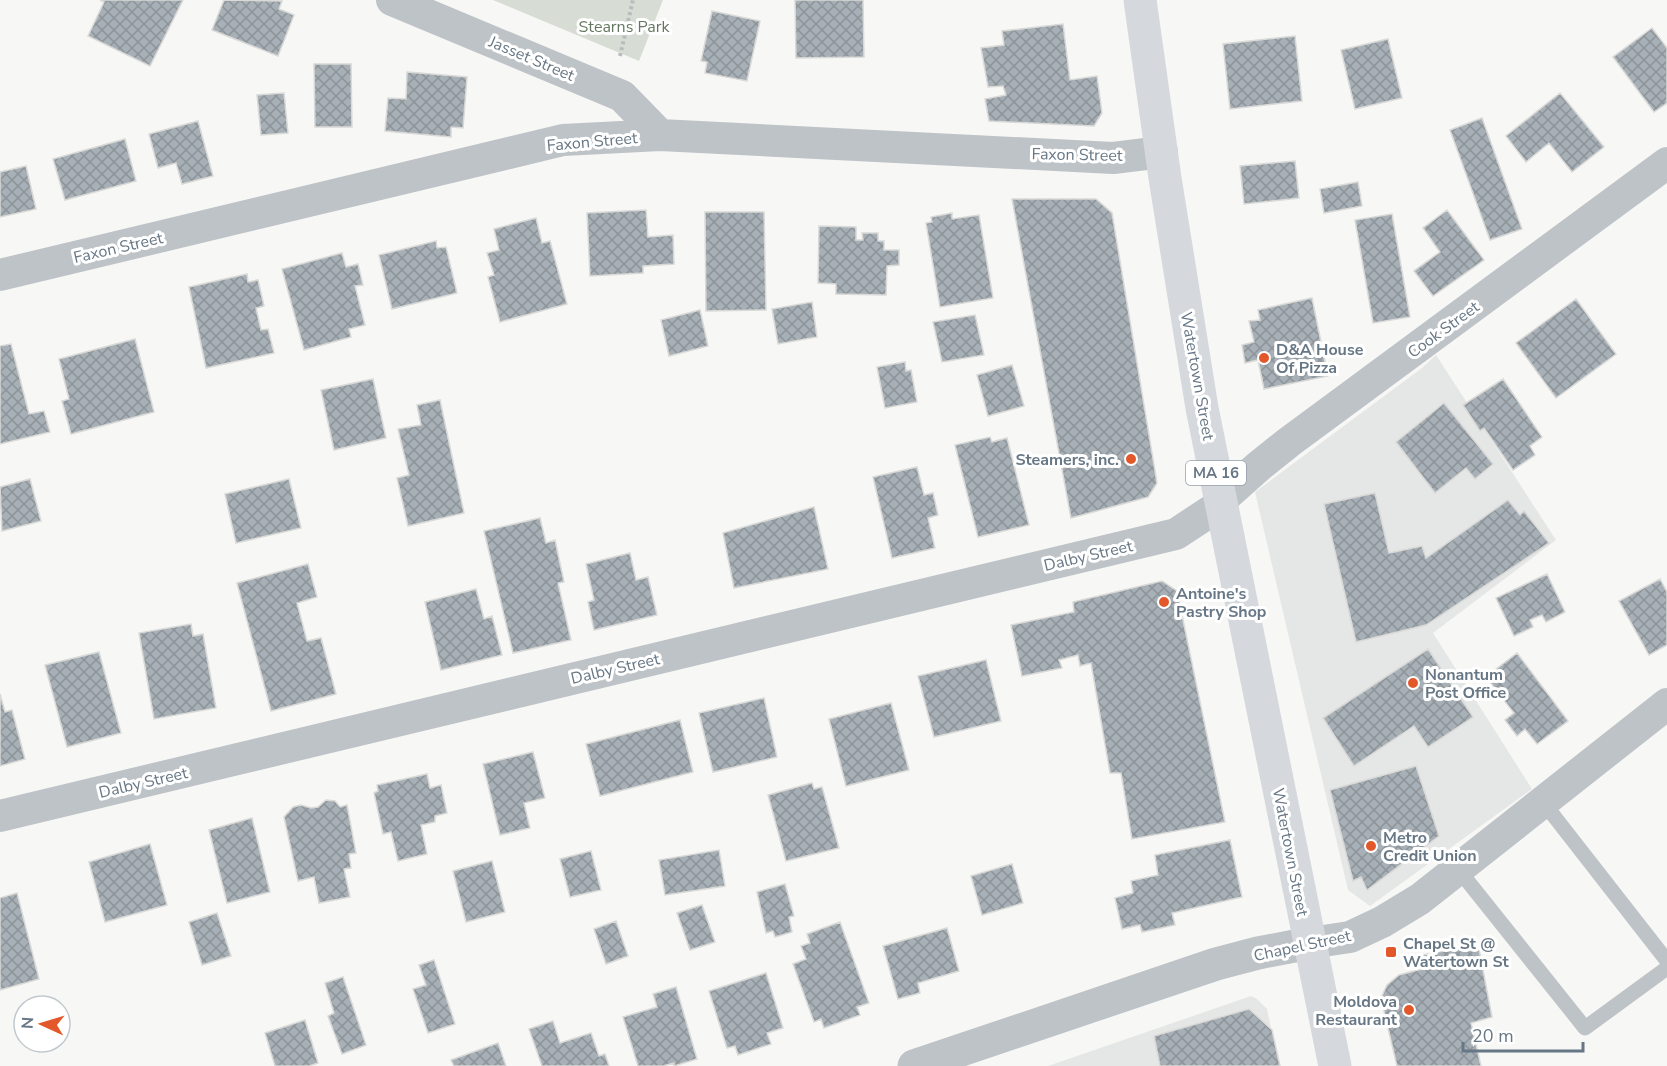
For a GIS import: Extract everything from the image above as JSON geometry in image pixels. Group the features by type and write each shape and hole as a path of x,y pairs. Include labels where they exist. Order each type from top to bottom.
{"main road":[{"name":"Watertown Street","path":"1140,0 1165,178 1202,408 1335,1066"}],"street":[{"name":"Jasset Street","path":"392,0 622,96 660,135"},
{"name":"Faxon Street","path":"0,275 563,140 660,135 1113,158 1162,152"},
{"name":"Cook Street","path":"1222,501 1259,466 1289,442 1667,163"},
{"name":"Dalby Street","path":"0,816 1176,534 1222,501"},
{"name":"Chapel Street","path":"914,1066 1216,964 1258,952 1350,937 1382,922 1420,899 1667,704"}],"lane":[{"path":"1543,802 1667,961"},
{"path":"1458,869 1585,1028 1667,968"}],"path":[{"path":"619,59 633,0"}],"shaded area":[{"path":"1436,355 1556,540 1433,633 1532,789 1370,906 1348,890 1255,492 1422,368"},
{"path":"1251,996 1267,1009 1279,1066 1048,1066"}],"green space":[{"name":"Stearns Park","path":"493,0 663,0 639,61"}],"building":[{"path":"100,0 183,0 150,66 88,36 104,2"},
{"path":"224,0 282,1 279,9 294,15 278,56 212,30"},
{"path":"795,0 863,0 864,57 796,58"},
{"path":"712,11 760,21 747,81 705,73 707,62 701,61"},
{"path":"1063,24 1070,80 1097,76 1102,113 1094,126 989,121 985,99 1006,95 1003,86 988,87 981,48 1004,45 1002,31"},
{"path":"1652,28 1667,48 1667,103 1654,112 1613,57"},
{"path":"1295,36 1302,101 1230,109 1223,44"},
{"path":"1388,39 1402,98 1355,109 1341,50"},
{"path":"314,64 351,64 352,127 315,127"},
{"path":"407,72 467,77 463,128 451,127 451,137 385,131 388,98 406,99"},
{"path":"284,93 288,133 261,135 257,95"},
{"path":"1560,93 1604,147 1572,172 1549,143 1526,162 1506,136"},
{"path":"1482,118 1522,229 1490,240 1450,130"},
{"path":"198,121 213,176 182,184 176,163 158,168 149,134"},
{"path":"125,139 136,181 65,200 53,159"},
{"path":"1295,161 1299,198 1244,204 1240,166"},
{"path":"26,166 36,209 0,217 0,172"},
{"path":"1358,182 1362,206 1324,213 1320,189"},
{"path":"1012,199 1096,199 1112,213 1157,483 1148,497 1071,518"},
{"path":"646,210 648,237 673,235 674,264 643,266 643,273 590,276 587,213"},
{"path":"1447,210 1484,260 1433,296 1414,271 1440,252 1423,228"},
{"path":"705,212 764,212 766,310 706,311"},
{"path":"952,213 952,219 979,215 993,298 940,307 926,223 932,222 931,217"},
{"path":"1392,214 1410,317 1373,323 1355,220"},
{"path":"536,218 542,243 550,241 567,304 500,322 488,277 494,275 487,253 499,250 494,229"},
{"path":"819,226 856,227 856,240 863,240 862,233 878,233 878,241 884,241 884,250 899,250 899,265 887,266 886,295 836,294 836,284 818,283"},
{"path":"436,241 437,248 446,247 457,293 392,309 379,255"},
{"path":"342,253 346,267 358,264 363,285 355,286 365,325 349,329 351,337 304,350 282,269"},
{"path":"247,274 248,282 258,280 264,306 256,308 261,330 268,329 274,353 206,368 189,287"},
{"path":"1312,298 1328,376 1264,389 1258,360 1245,363 1242,345 1254,342 1249,321 1260,320 1258,310"},
{"path":"1576,299 1616,354 1556,398 1516,343"},
{"path":"812,302 817,337 778,344 772,309"},
{"path":"700,310 708,346 669,356 661,320"},
{"path":"975,315 984,355 942,362 933,322"},
{"path":"135,339 154,412 71,434 62,401 69,399 59,359"},
{"path":"11,344 29,414 44,411 50,432 0,444 0,346"},
{"path":"905,362 906,371 911,370 917,402 885,408 877,367"},
{"path":"1012,365 1024,406 988,416 977,375"},
{"path":"373,379 386,438 334,450 321,390"},
{"path":"1503,379 1542,437 1530,446 1535,455 1513,470 1484,428 1480,431 1463,405"},
{"path":"440,400 464,513 408,526 397,478 409,475 398,429 421,425 417,405"},
{"path":"1444,403 1493,464 1475,479 1466,468 1435,493 1396,442"},
{"path":"990,437 992,442 1007,438 1029,525 978,537 955,445"},
{"path":"917,467 924,495 933,493 938,515 928,518 935,548 892,558 873,477"},
{"path":"30,479 41,521 2,531 0,487"},
{"path":"289,479 301,528 236,543 225,494"},
{"path":"1375,493 1389,553 1422,546 1426,558 1508,500 1520,515 1524,511 1549,543 1426,625 1356,642 1324,504"},
{"path":"814,507 828,569 734,588 723,533"},
{"path":"540,518 546,543 555,540 564,582 558,583 571,640 513,653 484,531"},
{"path":"630,553 636,580 648,577 657,615 594,630 588,602 594,600 586,564"},
{"path":"308,564 317,597 297,603 307,641 321,638 336,694 271,711 237,583"},
{"path":"1547,574 1565,612 1546,622 1542,615 1530,620 1533,627 1514,636 1496,598"},
{"path":"1660,579 1667,592 1667,645 1649,655 1619,601"},
{"path":"1162,581 1177,591 1225,822 1132,839 1121,773 1110,773 1091,663 1080,666 1078,655 1059,660 1062,668 1022,676 1011,625 1074,612 1073,602"},
{"path":"476,589 484,619 492,616 502,655 441,670 425,602"},
{"path":"191,624 193,636 203,634 216,708 154,719 139,633"},
{"name":"Nonantum Post Office","path":"1428,649 1473,717 1428,747 1414,726 1354,766 1323,718"},
{"path":"99,652 121,733 67,747 45,665"},
{"path":"1517,653 1568,721 1537,744 1525,729 1517,736 1505,720 1514,713 1486,677"},
{"path":"986,660 1001,721 934,737 918,676"},
{"path":"0,694 5,712 12,710 25,759 0,766"},
{"path":"764,698 777,757 713,772 699,713"},
{"path":"891,703 909,770 846,786 829,719"},
{"path":"680,720 693,772 600,796 586,744"},
{"path":"533,752 545,798 524,803 530,828 500,835 483,764"},
{"path":"1416,766 1439,836 1367,890 1361,877 1353,881 1330,790"},
{"path":"427,774 430,788 441,785 447,813 435,816 435,822 421,825 427,854 398,861 391,832 383,834 374,793 378,791 377,785"},
{"path":"812,783 814,789 822,787 839,848 786,861 768,795"},
{"path":"326,800 335,801 340,807 347,805 356,853 349,854 351,868 344,869 350,897 319,903 314,877 298,881 284,817 293,807 301,805 311,808 318,807"},
{"path":"252,818 270,892 227,903 209,830"},
{"path":"1230,840 1242,897 1172,913 1175,925 1142,932 1140,925 1122,929 1115,898 1133,893 1131,881 1158,875 1155,855"},
{"path":"150,844 167,905 105,922 89,862"},
{"path":"719,850 725,886 665,895 659,860"},
{"path":"591,851 601,890 570,897 560,859"},
{"path":"492,861 505,912 466,922 453,871"},
{"path":"1012,864 1023,903 982,915 971,876"},
{"path":"785,884 794,916 789,917 792,932 775,937 773,931 766,933 757,892"},
{"path":"17,893 39,979 0,990 0,898"},
{"path":"702,905 715,942 690,950 677,913"},
{"path":"217,913 231,956 202,965 189,922"},
{"path":"616,921 628,956 606,964 594,929"},
{"path":"840,922 869,1003 857,1007 860,1015 824,1028 821,1019 814,1022 793,964 806,959 801,946 810,943 807,934"},
{"path":"947,928 959,971 918,983 920,993 898,999 883,946"},
{"path":"1478,944 1492,1017 1471,1023 1481,1066 1397,1066 1381,998 1387,985 1399,975 1426,968 1423,955"},
{"path":"434,960 455,1024 428,1033 413,989 426,985 419,965"},
{"path":"766,973 783,1028 767,1033 771,1044 738,1055 735,1046 727,1048 709,991"},
{"path":"343,977 366,1045 342,1054 328,1016 334,1013 325,983"},
{"path":"676,987 697,1059 674,1066 674,1063 663,1066 638,1066 623,1017 657,1007 653,994"},
{"path":"1249,1009 1272,1030 1280,1066 1160,1066 1154,1036"},
{"path":"305,1020 318,1063 309,1066 275,1066 265,1033"},
{"path":"553,1021 560,1043 591,1033 599,1056 605,1054 609,1066 542,1066 529,1029"},
{"path":"498,1043 506,1066 454,1066 451,1060"}],"place":[{"name":"D&A House Of Pizza","path":"1264,358"},
{"name":"Steamers, inc.","path":"1131,459"},
{"name":"Antoine's Pastry Shop","path":"1164,602"},
{"name":"Nonantum Post Office","path":"1413,683"},
{"name":"Metro Credit Union","path":"1371,846"},
{"name":"Chapel St @ Watertown St","path":"1391,952"},
{"name":"Moldova Restaurant","path":"1409,1010"}]}
